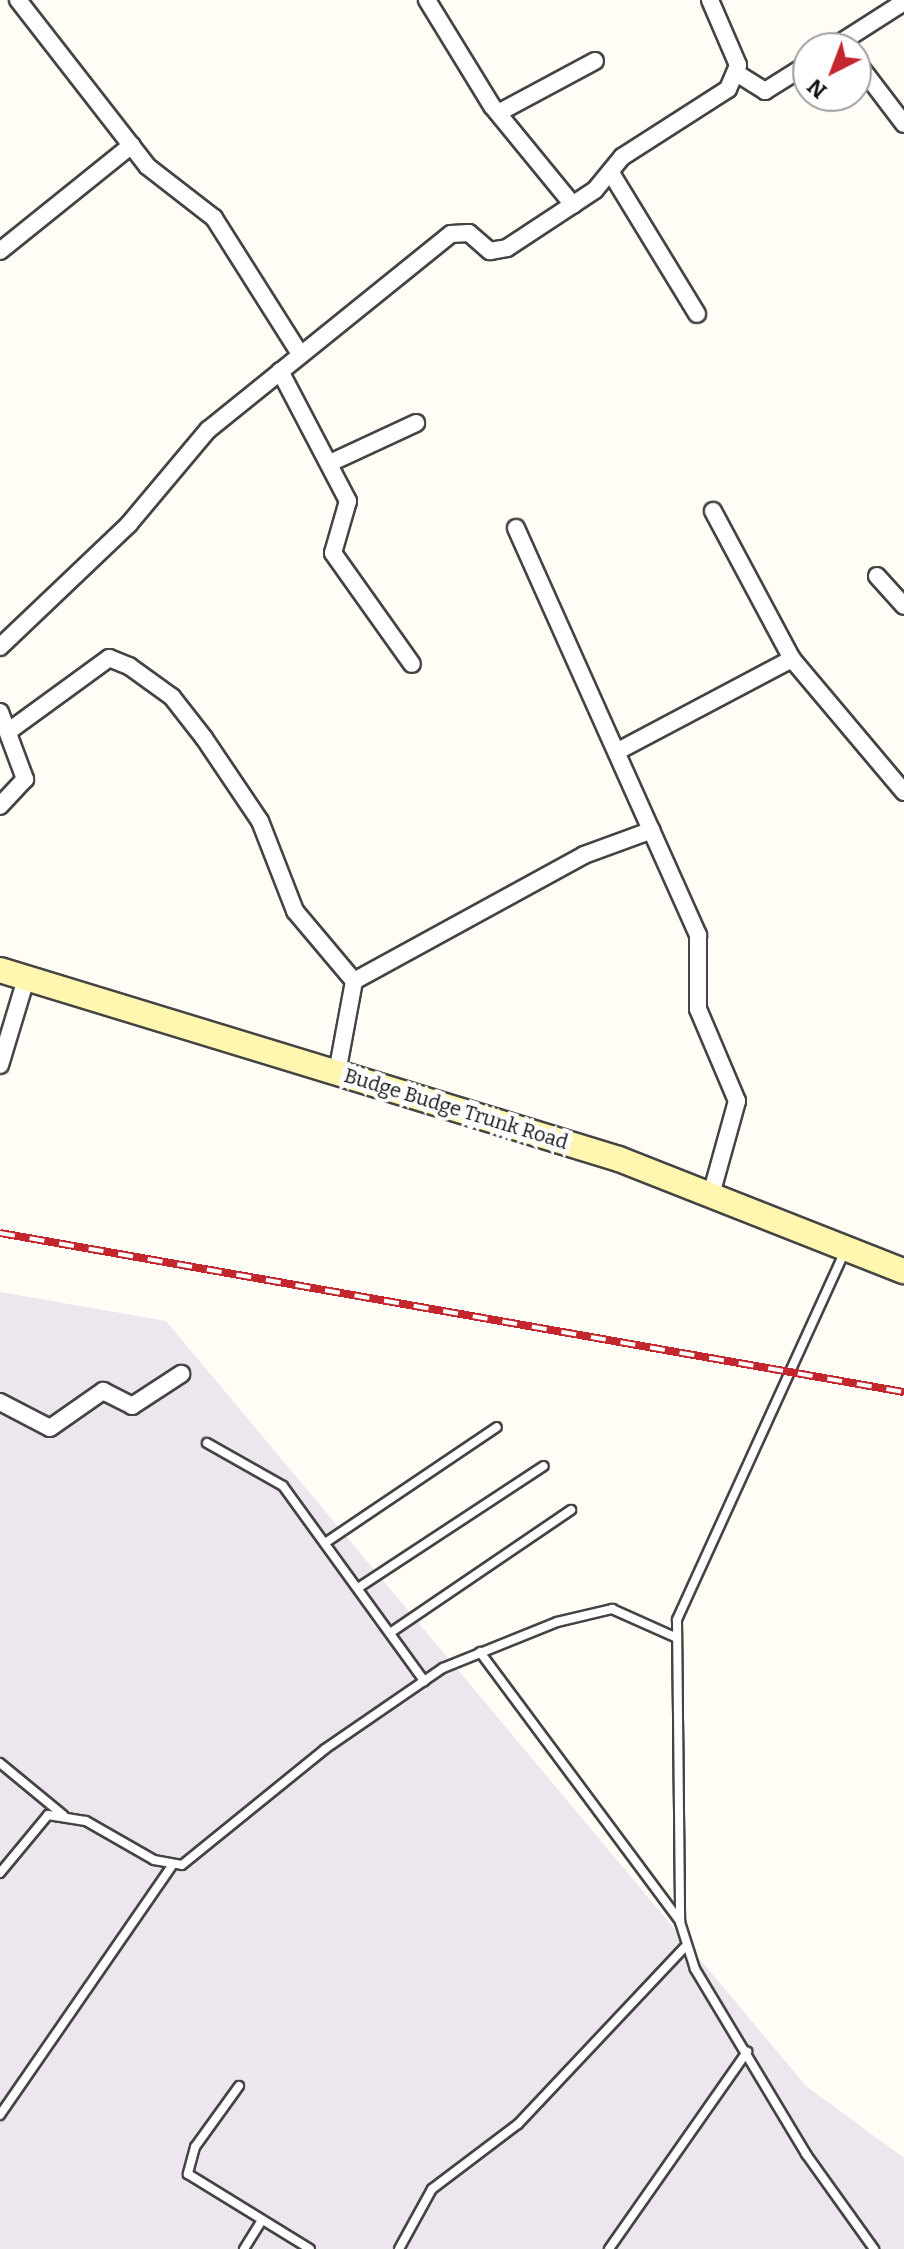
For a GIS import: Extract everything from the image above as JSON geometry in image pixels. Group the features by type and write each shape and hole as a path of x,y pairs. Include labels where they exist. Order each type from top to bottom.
{"main road":[{"name":"Budge Budge Trunk Road","path":"0,970 619,1159 904,1271"}],"street":[{"path":"18,0 165,184 214,218 300,354"},
{"path":"427,0 498,113 573,205"},
{"path":"710,0 738,74 765,91 792,74"},
{"path":"860,32 904,2"},
{"path":"498,113 595,61"},
{"path":"0,647 129,524 208,430 451,234 469,233 498,252 573,205 611,173 622,157 728,89 738,74"},
{"path":"872,82 904,124"},
{"path":"0,251 132,145"},
{"path":"611,173 697,314"},
{"path":"280,371 330,463 349,509 333,553 412,664"},
{"path":"330,463 416,423"},
{"path":"713,511 792,659 904,792"},
{"path":"516,528 698,935 698,1009 737,1101 711,1195"},
{"path":"877,576 904,606"},
{"path":"9,731 109,658 129,666 172,697 260,821 295,911 354,981"},
{"path":"618,751 792,659"},
{"path":"0,712 25,779 0,806"},
{"path":"354,981 584,855 652,830"},
{"path":"0,1065 26,979"},
{"path":"337,1073 354,981"},
{"path":"0,1402 50,1428 103,1391 132,1406 181,1374"}],"lane":[{"path":"846,1248 688,1591 675,1637 680,1922 684,1948 806,2154 874,2249"},
{"path":"325,1543 497,1427"},
{"path":"207,1443 273,1477 325,1543 424,1681"},
{"path":"358,1588 544,1466"},
{"path":"390,1633 571,1510"},
{"path":"0,2115 172,1866 201,1853 325,1749 424,1681 480,1652 612,1609 675,1637"},
{"path":"480,1652 680,1922"},
{"path":"0,1763 64,1815 172,1866"},
{"path":"0,1873 34,1826 64,1815"},
{"path":"399,2249 432,2189 518,2124 684,1948"},
{"path":"609,2249 747,2052"},
{"path":"239,2086 195,2147 188,2174 260,2223 310,2249"},
{"path":"244,2249 260,2223"}],"shaded area":[{"path":"0,1292 166,1321 806,2086 904,2158 904,2249 0,2249"}],"railway":[{"path":"0,1233 904,1392"}]}
